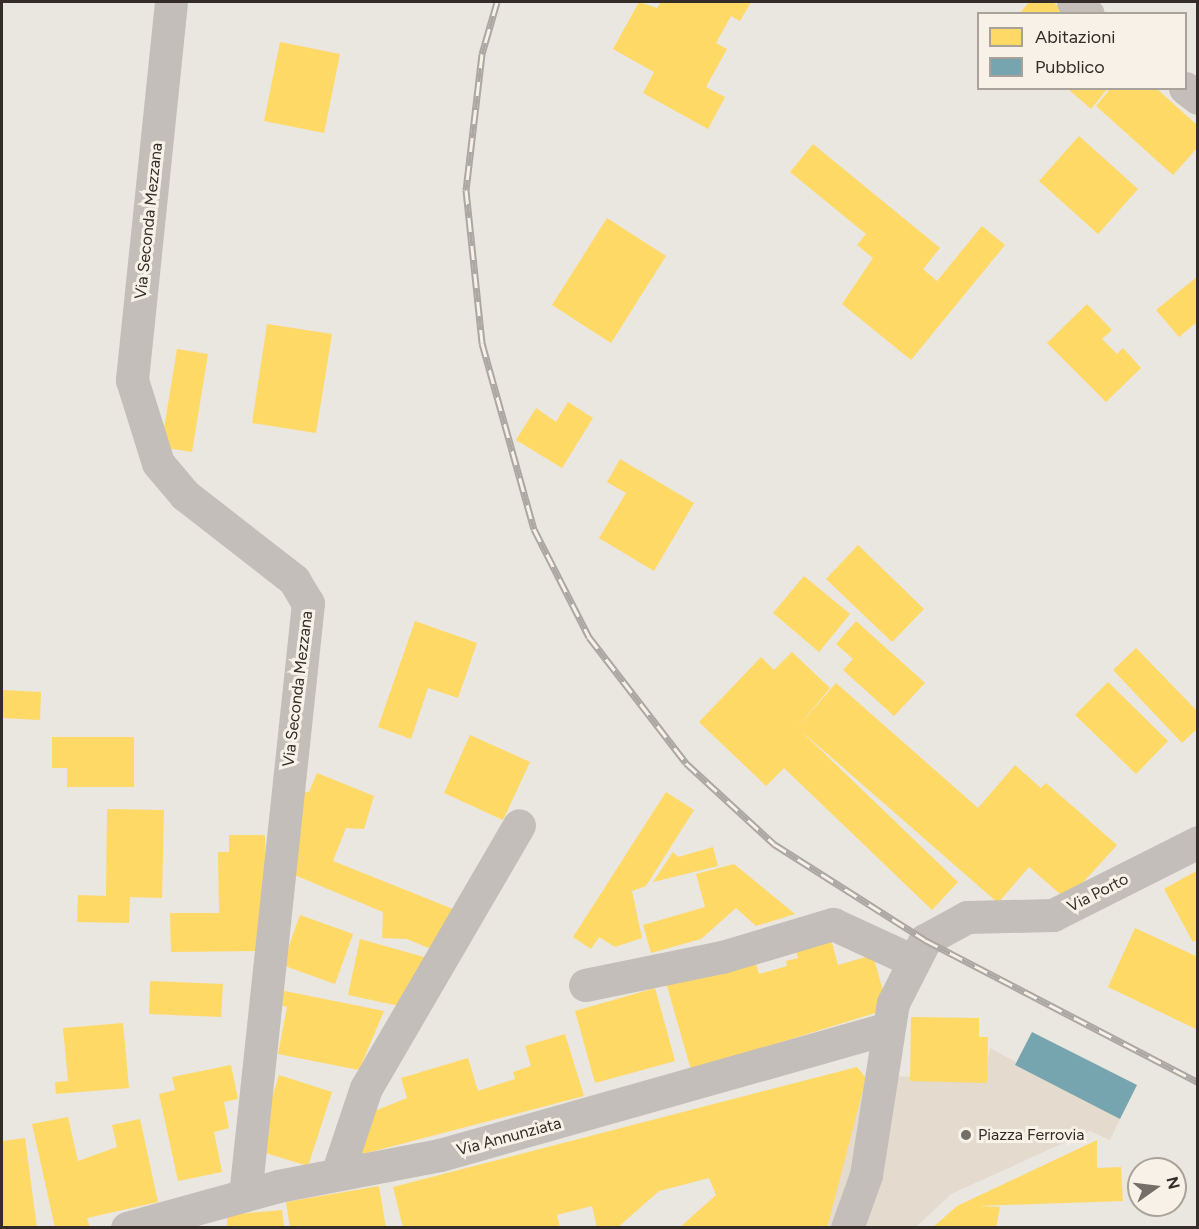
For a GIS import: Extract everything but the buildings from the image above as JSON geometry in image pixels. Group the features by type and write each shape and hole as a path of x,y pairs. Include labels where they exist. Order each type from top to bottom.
{"street":[{"name":"Via Seconda Mezzana","path":"171,2 132,380 158,463 185,495 294,580 308,603 245,1195"},
{"path":"1073,2 1086,12"},
{"path":"337,1174 366,1088 519,825"},
{"name":"Via Porto","path":"918,950 968,917 1053,915 1197,842"},
{"path":"585,984 722,957 833,924 918,950 886,1029 867,1175 847,1227"},
{"name":"Via Annunziata","path":"127,1227 245,1195 337,1174 440,1155 597,1114 886,1029"}],"shaded area":[{"name":"Piazza Ferrovia","path":"990,1048 1120,1119 1110,1140 1090,1131 951,1194 916,1227 810,1228 866,1075 984,1080"}],"railway":[{"path":"497,2 482,54 466,190 482,343 534,529 589,637 686,763 774,844 925,940 1198,1082"}],"place":[{"name":"Piazza Ferrovia","path":"966,1135"}]}
